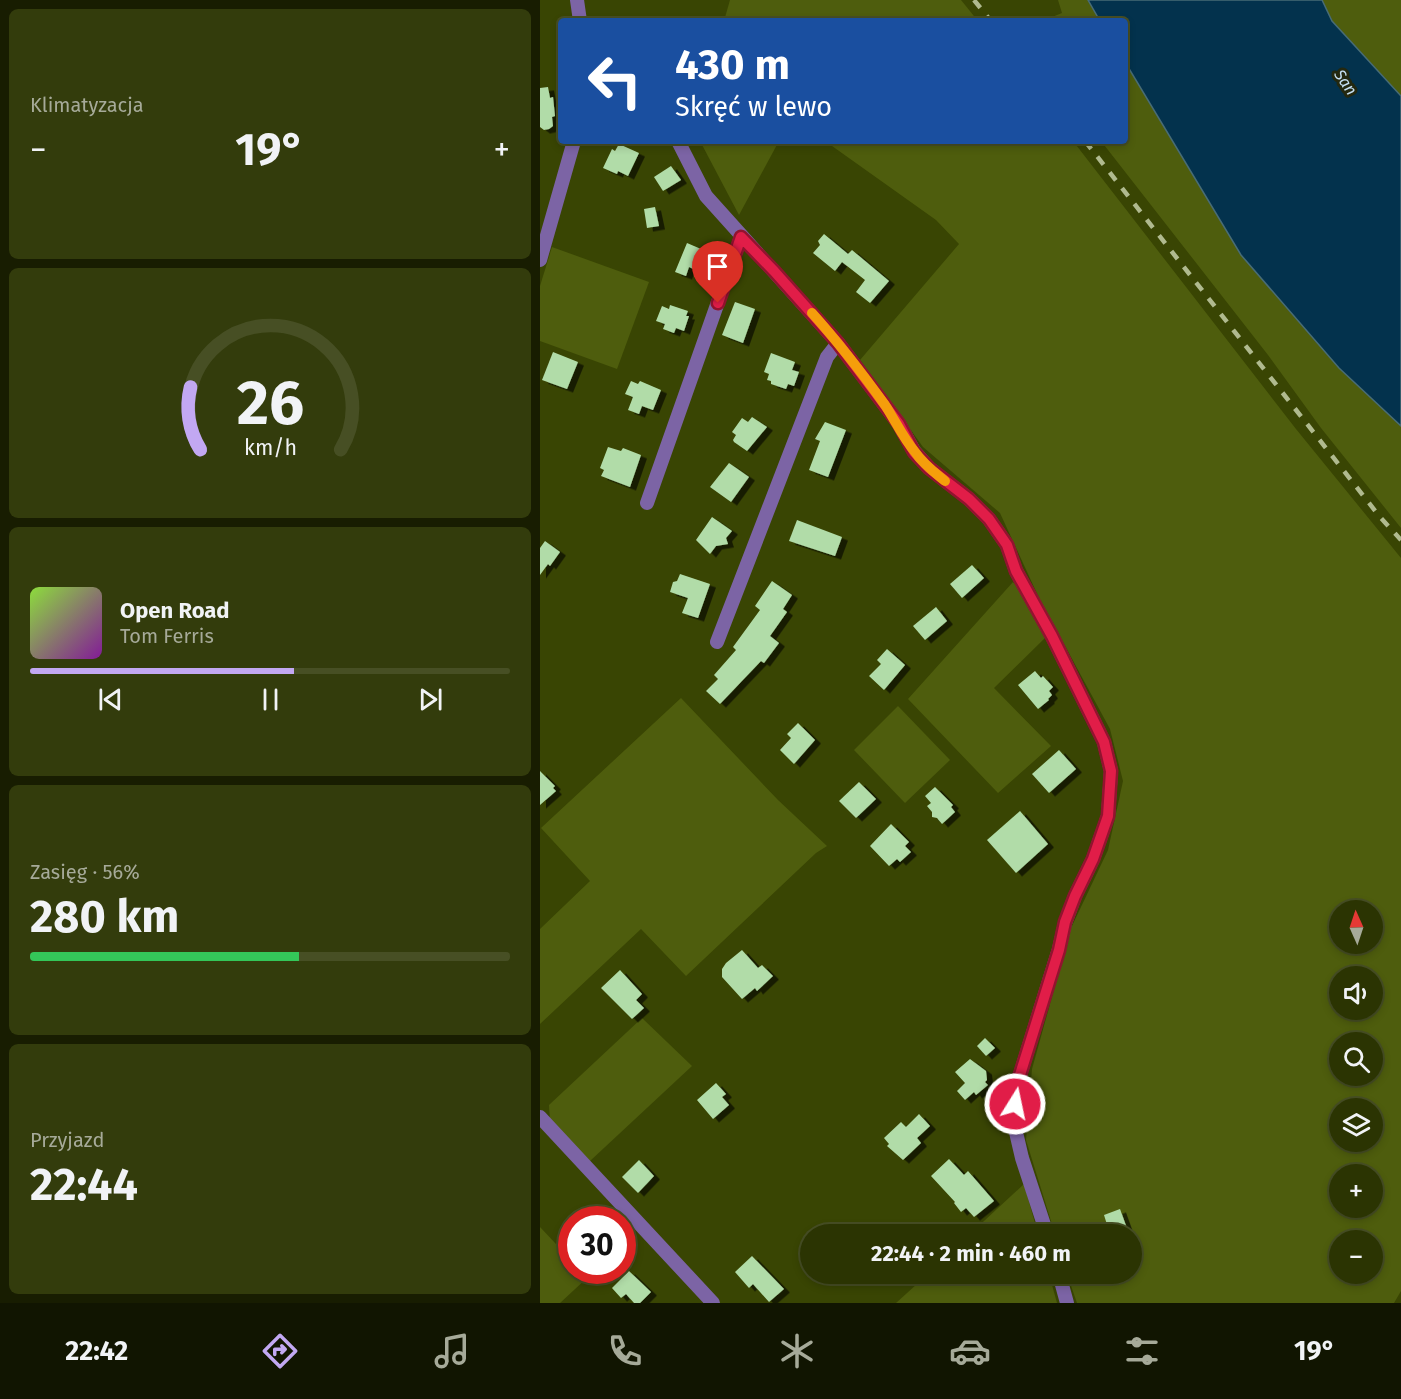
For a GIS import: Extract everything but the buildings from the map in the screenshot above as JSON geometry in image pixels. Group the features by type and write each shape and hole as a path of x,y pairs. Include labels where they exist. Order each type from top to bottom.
{"street":[{"path":"577,0 580,18"},
{"path":"540,260 573,144"},
{"path":"680,144 706,196 838,343 899,424 914,452 929,468 969,499 989,519 1007,545 1016,571 1052,636 1104,742 1111,771 1108,816 1093,859 1065,922 1059,950 1019,1078 1015,1104 1016,1128 1022,1158 1044,1224"},
{"path":"647,503 741,237"},
{"path":"717,642 826,357 838,343"},
{"path":"540,1117 713,1303"},
{"path":"1062,1284 1067,1303"}],"green space":[{"path":"730,0 961,0 976,18 725,18"},
{"path":"1058,0 1088,0 1098,18 1050,18 1062,13"},
{"path":"1322,0 1401,0 1401,96 1332,21"},
{"path":"1128,67 1241,255 1339,368 1401,426 1401,528 1321,428 1268,355 1103,144 1128,144"},
{"path":"702,144 777,144 739,215"},
{"path":"829,144 1075,144 1296,429 1401,558 1401,1291 1394,1303 1077,1303 1070,1284 1142,1284 1142,1224 1052,1224 1026,1140 1032,1069 1071,928 1108,850 1123,781 1110,729 1039,598 1000,513 923,447 860,360 959,244 936,220"},
{"path":"552,247 649,282 617,369 540,341 540,286"},
{"path":"1013,582 1019,588 1045,638 994,688 1051,746 998,793 908,699"},
{"path":"681,698 778,800 827,846 816,853 686,976 641,929 540,1024 540,929 590,881 541,828"},
{"path":"898,706 950,760 905,803 854,750"},
{"path":"642,1018 692,1066 590,1161 550,1121 549,1105"},
{"path":"1024,1184 1035,1224 981,1224"},
{"path":"540,1227 558,1246 558,1284 580,1284 560,1303 540,1303"},
{"path":"917,1284 1052,1284 1057,1303 896,1303"}],"water":[{"name":"San","path":"1088,0 1322,0 1332,21 1401,96 1401,426 1339,368 1241,255 1128,67 1128,18 1098,18"}],"railway":[{"path":"974,0 989,18"},
{"path":"1087,144 1380,517 1401,540"}],"slow traffic":[{"path":"812,313 838,343 899,424 914,452 945,481"}],"route":[{"path":"718,303 741,237 838,343 899,424 914,452 929,468 969,499 989,519 1007,545 1016,571 1052,636 1104,742 1111,771 1108,816 1093,859 1065,922 1059,950 1019,1078 1015,1104"}]}
